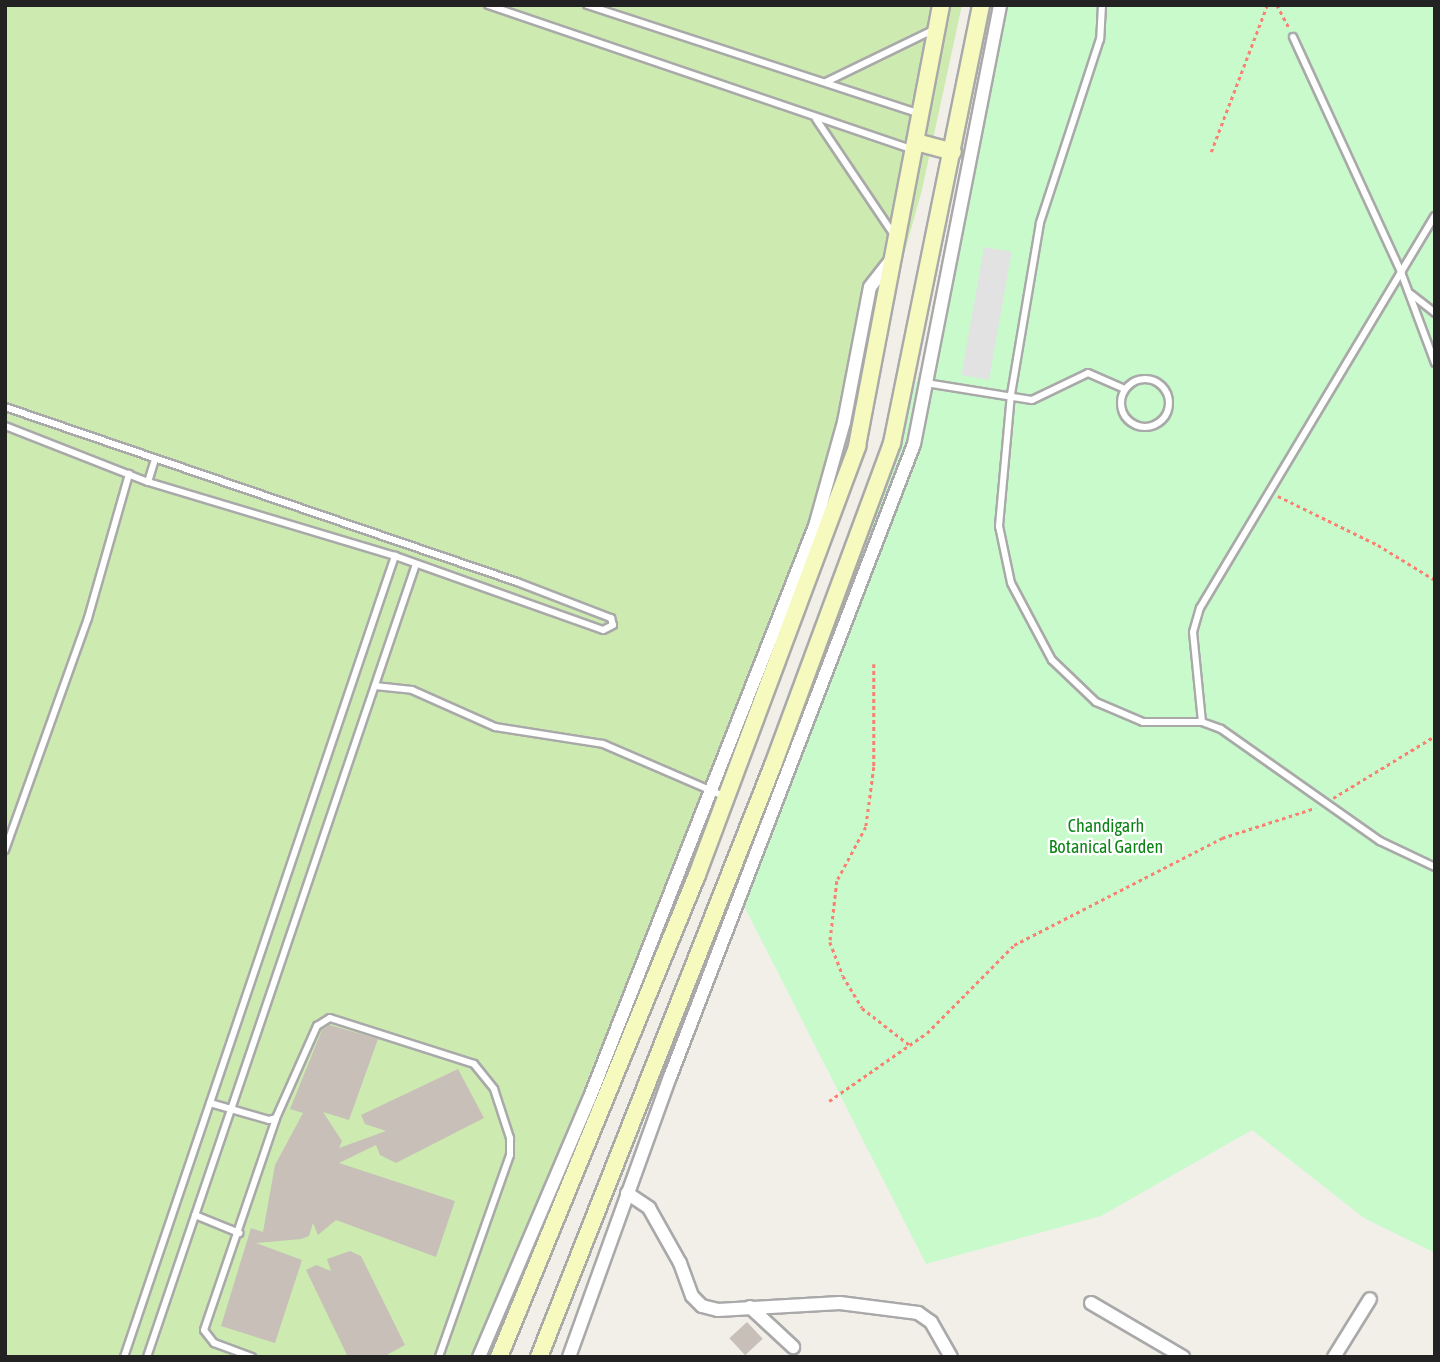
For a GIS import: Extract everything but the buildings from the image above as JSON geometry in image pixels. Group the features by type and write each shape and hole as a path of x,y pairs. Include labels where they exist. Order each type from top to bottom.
{"main road":[{"path":"539,1357 773,765 892,443 981,5"},
{"path":"499,1357 857,446 940,6"},
{"path":"915,146 953,152"}],"street":[{"path":"569,1357 627,1193 910,457 1000,5"},
{"path":"480,1357 719,794"},
{"path":"627,1193 649,1208 680,1263 692,1296 702,1306 840,1303 918,1313 931,1322 951,1357"},
{"path":"1334,1357 1370,1298"},
{"path":"1091,1303 1183,1357"},
{"path":"750,1307 793,1348"}],"lane":[{"path":"488,5 816,119 915,146"},
{"path":"587,5 921,114"},
{"path":"1102,5 1100,39 1040,223 1010,399 999,526 1011,583 1052,660 1077,688 1126,717 1162,724 1202,722 1243,742 1380,841 1435,867"},
{"path":"826,82 937,28"},
{"path":"1293,37 1401,272 1435,363"},
{"path":"816,119 897,239"},
{"path":"1202,722 1194,676 1194,632 1200,608 1267,492 1435,216"},
{"path":"1409,293 1435,313"},
{"path":"926,383 1010,399 1043,397 1077,375 1088,373 1125,389 1147,379 1161,386 1169,400 1165,416 1153,426 1131,423 1121,404 1125,389"},
{"path":"5,407 517,582 611,618 613,625 603,630 395,556 148,482 5,426"},
{"path":"148,482 155,459"},
{"path":"5,850 88,618 129,474"},
{"path":"124,1357 395,556"},
{"path":"147,1357 416,564"},
{"path":"375,686 412,690 495,727 603,744 719,794"},
{"path":"252,1357 214,1343 205,1330 276,1118 317,1026 330,1018 474,1064 486,1075 510,1138 510,1155 439,1357"},
{"path":"210,1103 276,1118"},
{"path":"195,1215 239,1233"}],"path":[{"path":"1210,152 1267,5"},
{"path":"1277,5 1293,37"},
{"path":"1267,492 1378,545 1435,580"},
{"path":"874,664 874,767 866,827 837,881 830,942 862,1008 911,1046"},
{"path":"829,1101 911,1046 1014,945 1222,838 1290,820 1326,802 1435,736"}],"green space":[{"path":"5,5 962,5 922,190 868,383 476,1357 5,1357"},
{"name":"Chandigarh Botanical Garden","path":"1002,5 1435,5 1435,1253 1364,1218 1252,1130 1101,1216 926,1264 740,898 937,321"}],"shaded area":[{"path":"984,247 1012,252 989,380 961,375"}]}
